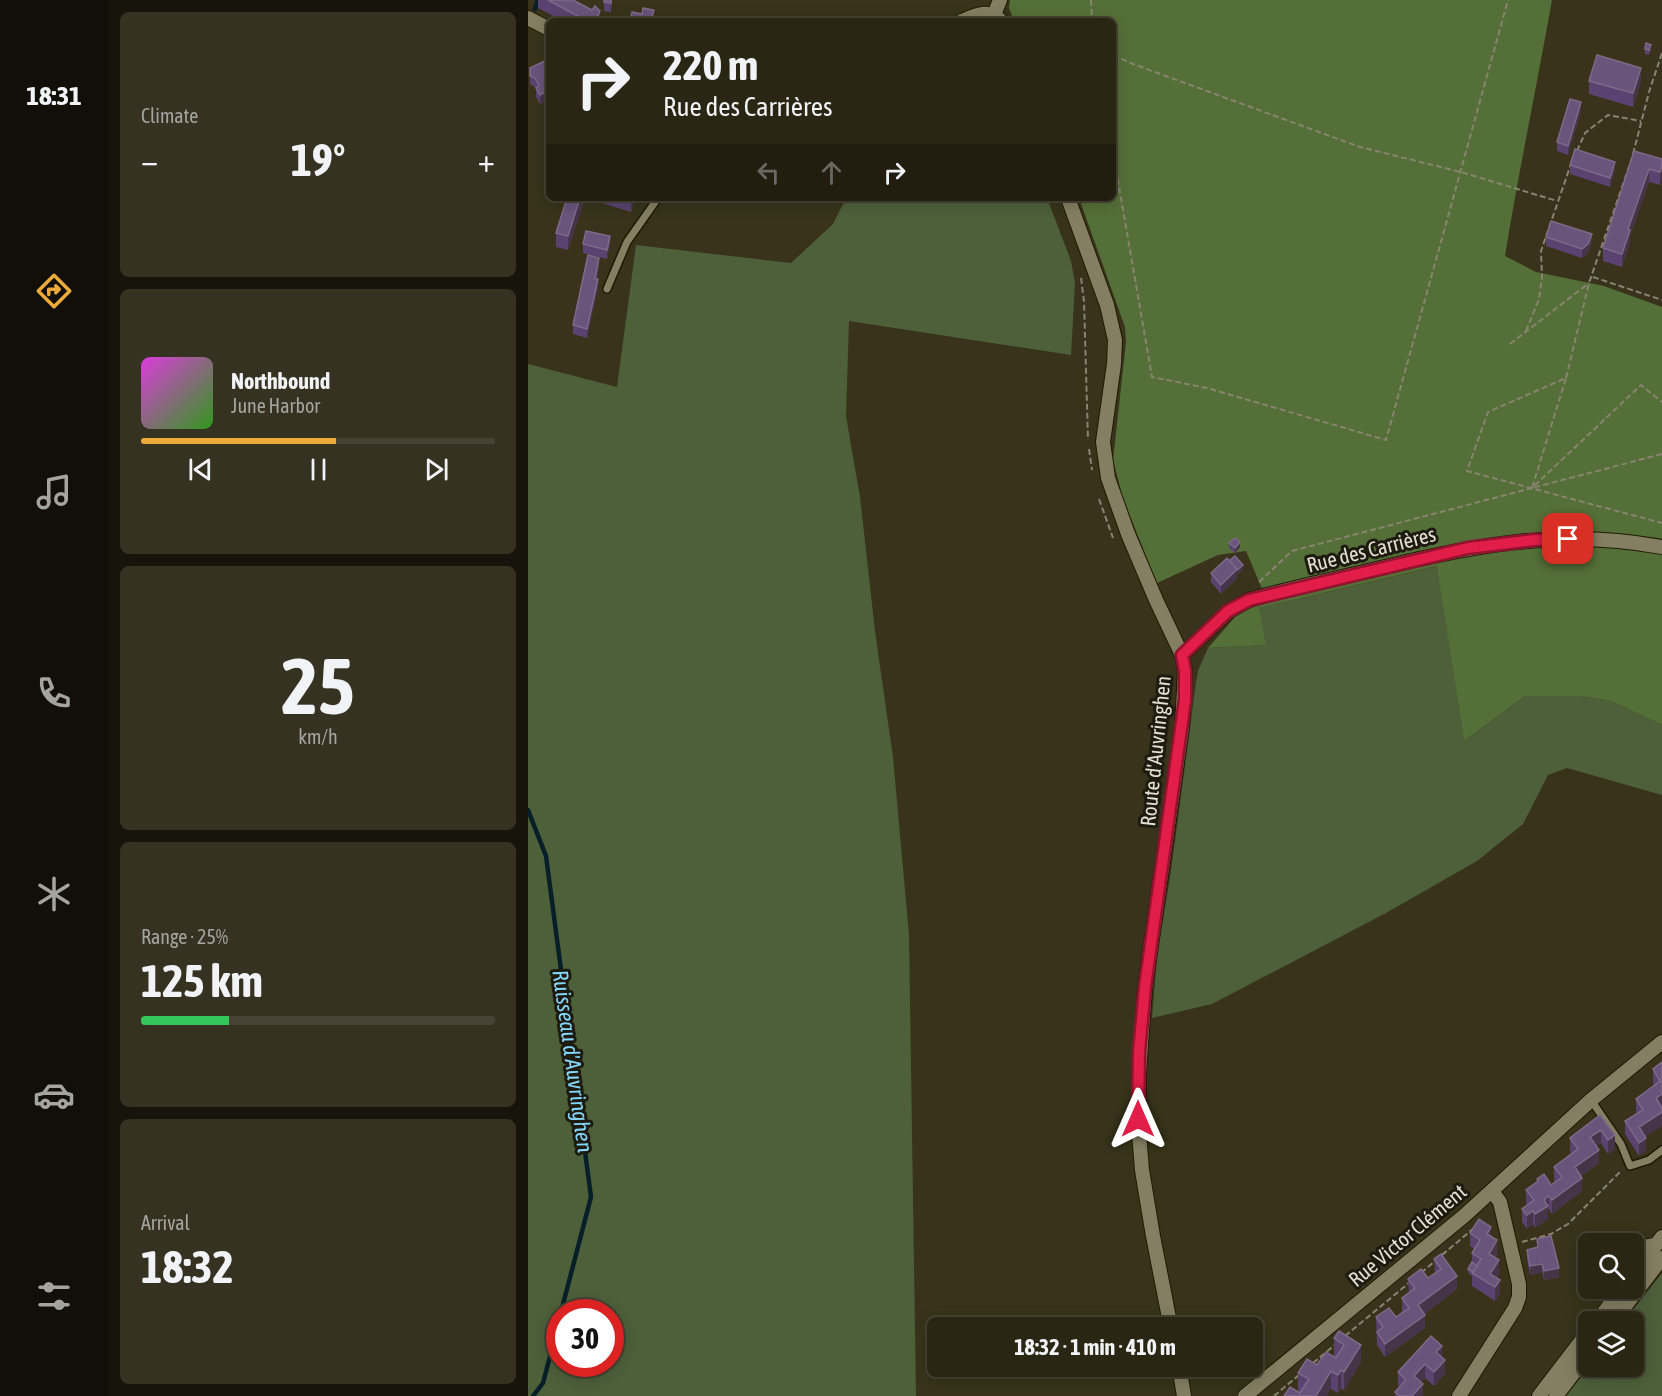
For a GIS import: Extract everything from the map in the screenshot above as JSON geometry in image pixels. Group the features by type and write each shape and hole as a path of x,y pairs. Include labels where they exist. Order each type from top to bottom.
{"street":[{"path":"970,18 980,14 998,18 1000,0"},
{"path":"528,18 546,27"},
{"name":"Route d'Auvringhen","path":"1069,201 1107,305 1115,340 1103,442 1108,478 1128,534 1182,655 1185,671 1185,700 1146,972 1139,1074 1139,1133 1144,1180 1169,1317"},
{"name":"Rue des Carrières","path":"1182,655 1228,611 1249,600 1451,551 1501,543 1568,539 1627,542 1662,547"},
{"name":"Rue Victor Clément","path":"1245,1396 1492,1191 1591,1100 1662,1042"},
{"path":"1460,1396 1518,1302 1519,1284 1500,1202 1492,1191"},
{"path":"1644,1248 1660,1247"},
{"path":"1644,1268 1660,1247"},
{"path":"1539,1396 1578,1345"},
{"path":"1556,1396 1578,1367"},
{"path":"1181,1377 1184,1396"}],"lane":[{"path":"607,289 627,242 656,201"},
{"path":"1591,1100 1621,1144 1630,1166 1649,1160 1662,1150"}],"path":[{"path":"1090,0 1092,18"},
{"path":"1116,169 1152,377 1208,388 1386,440 1508,0"},
{"path":"1510,344 1589,283 1593,277 1632,158 1662,53"},
{"path":"1116,56 1360,147 1461,172 1557,201"},
{"path":"1575,153 1585,133 1608,115 1641,121"},
{"path":"1526,331 1539,299 1542,277 1541,251 1571,164"},
{"path":"1080,273 1084,301 1088,442 1093,474"},
{"path":"1593,277 1662,300"},
{"path":"1532,488 1566,378 1589,283"},
{"path":"1566,378 1488,412 1467,471 1662,523"},
{"path":"1532,488 1641,385 1662,402"},
{"path":"1254,586 1292,551 1662,454"},
{"path":"1098,496 1115,543"},
{"path":"1510,1245 1544,1237 1560,1229 1582,1211 1615,1175 1630,1166"},
{"path":"1419,1274 1478,1223"},
{"path":"1310,1365 1410,1282"},
{"path":"1274,1396 1301,1373"}],"green space":[{"path":"1010,0 1552,0 1505,256 1536,272 1604,286 1662,307 1662,725 1611,701 1580,696 1525,696 1464,741 1437,566 1259,608 1266,645 1208,648 1242,609 1263,591 1246,551 1218,555 1157,583 1123,499 1113,460 1126,342 1125,327 1080,201 1116,201 1116,18 1013,18 1009,8"},
{"path":"844,201 1048,201 1071,261 1075,283 1071,355 849,321 846,416 860,497 875,631 893,757 909,935 916,1396 528,1396 528,364 617,387 636,245 791,263 833,224"},
{"path":"1438,566 1464,741 1525,696 1580,696 1611,701 1662,725 1662,795 1567,768 1548,775 1523,824 1477,861 1386,913 1212,1004 1152,1018 1157,957 1196,682 1208,648 1265,645 1259,608"},
{"path":"1662,1273 1662,1396 1566,1396 1581,1377 1644,1377 1644,1311 1632,1311 1641,1299 1644,1299 1644,1296"}],"building":[{"path":"548,0 573,0 592,10 595,6 600,11 597,18 581,18"},
{"path":"643,8 654,10 652,17 656,18 631,18 632,12 642,14"},
{"path":"1646,43 1651,45 1649,50 1645,49"},
{"path":"1597,55 1641,68 1633,93 1589,81"},
{"path":"546,60 546,92 540,95 536,88 539,86 535,78 530,76 530,68"},
{"path":"1570,99 1581,102 1568,146 1557,142"},
{"path":"1575,149 1615,162 1610,178 1570,165"},
{"path":"1634,151 1662,159 1662,165 1660,172 1649,169 1628,229 1630,230 1622,254 1603,248"},
{"path":"566,201 579,201 568,236 556,233"},
{"path":"1551,221 1592,234 1588,244 1582,249 1546,237"},
{"path":"586,231 610,236 607,250 583,244"},
{"path":"588,255 599,258 595,279 598,279 587,329 573,325"},
{"path":"1235,538 1240,542 1235,548 1229,543"},
{"path":"1235,556 1243,565 1237,570 1229,561"},
{"path":"1227,558 1237,569 1221,585 1211,573"},
{"path":"1662,1062 1662,1094 1656,1098 1662,1112 1639,1127 1646,1138 1639,1143 1625,1121 1643,1110 1636,1099 1660,1081 1653,1069"},
{"path":"1600,1115 1615,1135 1608,1140 1601,1130 1590,1137 1599,1150 1575,1167 1582,1178 1552,1200 1549,1196 1544,1200 1548,1206 1535,1214 1533,1211 1527,1215 1522,1209 1534,1200 1526,1190 1544,1174 1551,1185 1562,1177 1554,1167 1578,1149 1570,1138"},
{"path":"1479,1219 1491,1227 1487,1234 1497,1240 1489,1254 1499,1260 1490,1274 1500,1280 1495,1287 1472,1273 1481,1259 1472,1253 1480,1240 1470,1233"},
{"path":"1551,1236 1559,1268 1544,1271 1542,1264 1530,1266 1527,1250 1538,1247 1537,1239"},
{"path":"1441,1254 1457,1276 1418,1305 1425,1315 1385,1344 1377,1332 1383,1327 1376,1317 1389,1308 1396,1317 1409,1308 1402,1298 1415,1288 1408,1279 1421,1269 1428,1278 1441,1269 1434,1259"},
{"path":"1472,1262 1477,1266 1473,1272 1468,1269"},
{"path":"1339,1331 1361,1345 1344,1372 1341,1370 1338,1375 1331,1371 1316,1396 1284,1396 1290,1387 1300,1393 1309,1379 1298,1373 1307,1359 1317,1365 1326,1352 1336,1358 1344,1345 1334,1338"},
{"path":"1431,1336 1442,1346 1436,1352 1445,1360 1434,1372 1425,1364 1414,1376 1423,1384 1412,1396 1400,1396 1395,1392 1406,1380 1398,1372"}],"waterway":[{"name":"Ruisseau d'Auvringhen","path":"535,9 538,0"},
{"name":"Ruisseau d'Auvringhen","path":"528,810 546,856 591,1197 564,1299"},
{"name":"Ruisseau d'Auvringhen","path":"533,1396 543,1383 546,1372"}],"route":[{"path":"1138,1119 1139,1052 1145,987 1185,700 1185,671 1182,655 1228,611 1249,600 1468,548 1501,543 1568,539"}]}
